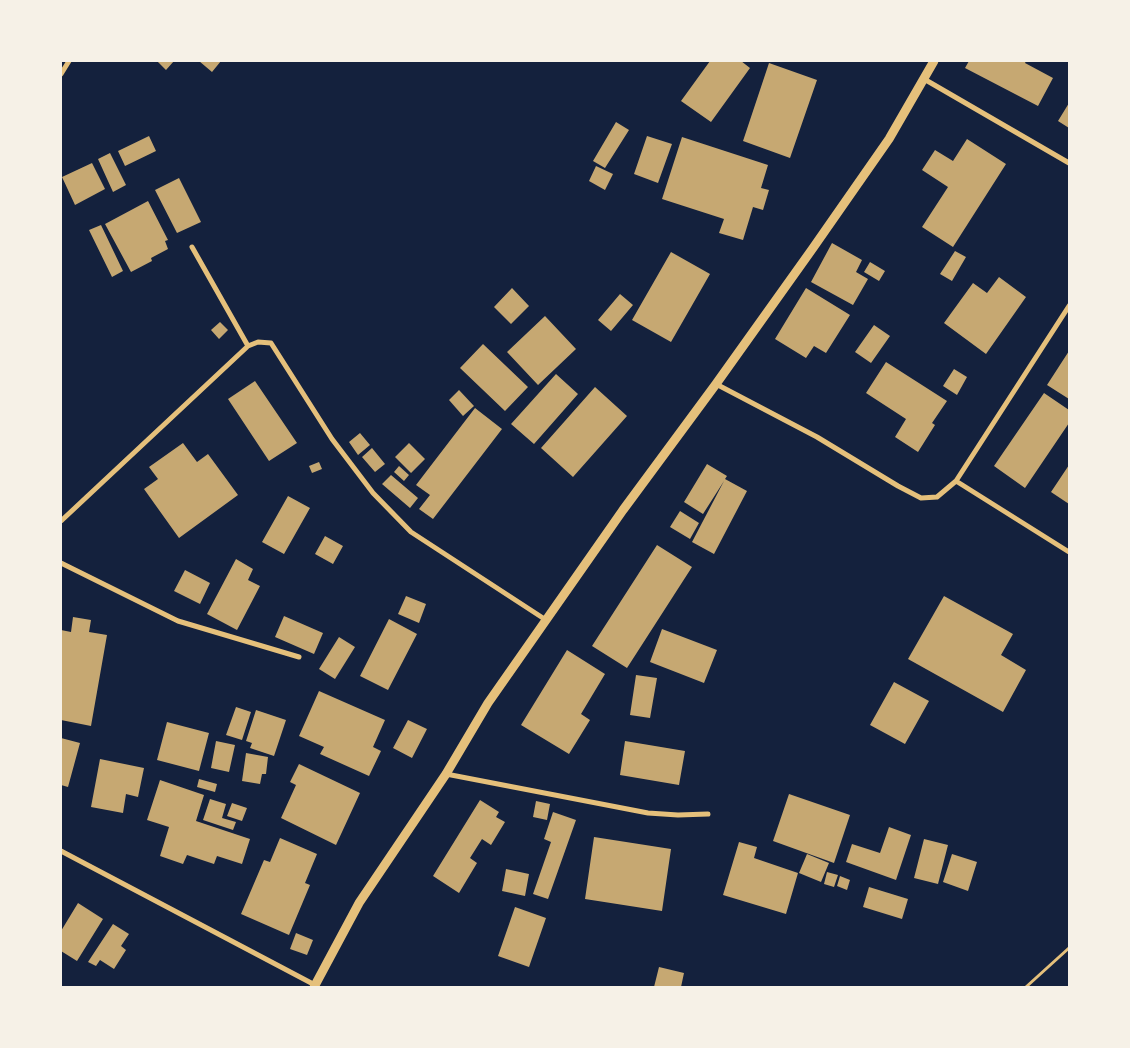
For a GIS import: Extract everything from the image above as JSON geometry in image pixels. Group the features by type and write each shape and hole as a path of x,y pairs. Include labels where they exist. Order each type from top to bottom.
{"street":[{"path":"61,74 69,61"},
{"path":"61,851 314,986 359,903 446,774 488,703 623,510 716,384 888,138 934,61"},
{"path":"924,79 1069,162"},
{"path":"192,247 248,346"},
{"path":"716,384 817,437 921,498 937,497 956,481 1069,306"},
{"path":"61,522 248,346 258,342 271,343 332,439 373,493 411,532 546,620"},
{"path":"956,481 1069,552"},
{"path":"61,563 178,621 298,657"},
{"path":"446,774 648,814 678,816 708,814"}],"path":[{"path":"1026,987 1069,948"}],"building":[{"path":"157,61 174,61 166,70"},
{"path":"199,61 221,61 212,72"},
{"path":"710,61 741,61 750,68 711,122 681,101"},
{"path":"969,61 1026,61 1025,63 1053,78 1038,106 965,68"},
{"path":"769,63 817,80 790,158 743,141"},
{"path":"1069,103 1069,128 1058,121"},
{"path":"616,122 629,130 605,168 593,161"},
{"path":"149,136 156,151 125,166 118,151"},
{"path":"647,136 672,144 658,183 634,174"},
{"path":"682,137 768,165 761,188 769,190 763,210 753,207 743,240 719,233 724,219 662,199"},
{"path":"967,139 1006,164 953,247 922,227 948,187 922,170 935,150 953,161"},
{"path":"110,153 126,185 113,192 98,159"},
{"path":"92,163 105,189 75,205 62,177"},
{"path":"596,166 613,174 605,190 589,181"},
{"path":"179,178 201,222 177,233 155,190"},
{"path":"148,201 168,240 165,241 168,249 151,258 152,261 131,272 105,224"},
{"path":"101,225 123,271 112,277 89,230"},
{"path":"832,243 862,260 856,272 868,279 853,305 811,282"},
{"path":"955,251 966,257 952,281 940,274"},
{"path":"671,252 710,274 671,342 632,320"},
{"path":"870,262 885,271 879,281 864,272"},
{"path":"999,277 1026,297 986,354 944,323 973,283 987,293"},
{"path":"512,288 529,306 511,324 494,307"},
{"path":"806,288 850,315 826,353 814,346 806,358 775,339"},
{"path":"620,294 633,305 611,331 598,320"},
{"path":"545,316 576,349 538,385 507,352"},
{"path":"220,322 228,330 219,339 211,330"},
{"path":"874,325 890,336 871,363 855,352"},
{"path":"483,344 528,387 505,411 460,368"},
{"path":"1069,351 1069,399 1047,385"},
{"path":"886,362 947,401 932,423 935,425 918,452 895,437 906,419 866,393"},
{"path":"954,369 967,377 957,395 943,386"},
{"path":"556,374 578,394 534,444 511,424"},
{"path":"255,381 297,443 269,461 228,399"},
{"path":"595,387 627,416 573,477 541,448"},
{"path":"459,390 474,406 463,416 449,400"},
{"path":"1044,393 1069,410 1069,423 1025,488 994,466"},
{"path":"475,408 502,429 433,519 419,509 430,495 416,485"},
{"path":"360,433 370,445 358,455 349,442"},
{"path":"183,443 197,462 208,454 238,495 179,538 144,489 158,479 149,467"},
{"path":"409,443 425,459 411,473 395,457"},
{"path":"372,448 385,464 375,472 362,457"},
{"path":"319,462 322,469 312,473 309,466"},
{"path":"707,464 727,476 725,479 747,491 714,554 692,542 724,481 703,514 684,502"},
{"path":"1069,465 1069,504 1051,492"},
{"path":"399,466 409,475 404,481 394,472"},
{"path":"391,475 418,498 410,508 382,484"},
{"path":"288,496 310,508 284,554 262,542"},
{"path":"680,511 699,523 690,539 670,527"},
{"path":"325,536 343,546 333,564 315,554"},
{"path":"657,545 692,567 627,668 592,646"},
{"path":"236,559 253,569 248,580 260,586 237,630 207,614"},
{"path":"185,570 210,583 200,604 174,591"},
{"path":"406,596 426,604 419,623 398,614"},
{"path":"944,596 1013,634 1001,655 1026,670 1003,712 908,659"},
{"path":"284,616 323,633 314,654 275,637"},
{"path":"73,617 91,620 89,632 107,635 91,726 61,720 61,630 71,632"},
{"path":"389,619 417,634 388,690 360,676"},
{"path":"662,629 717,650 704,683 650,662"},
{"path":"339,637 355,647 335,679 319,669"},
{"path":"567,650 605,674 581,714 590,720 569,754 521,725"},
{"path":"636,675 657,678 650,718 630,715"},
{"path":"894,682 929,701 905,744 870,725"},
{"path":"319,691 385,720 373,747 381,751 369,776 320,754 324,747 299,736"},
{"path":"236,707 251,712 242,740 226,735"},
{"path":"256,710 286,720 274,756 250,748 252,743 246,741"},
{"path":"408,720 427,729 412,758 393,748"},
{"path":"167,722 209,733 199,771 157,760"},
{"path":"61,738 80,743 68,787 61,785"},
{"path":"216,741 235,745 229,772 211,768"},
{"path":"625,741 685,751 679,785 620,775"},
{"path":"246,753 268,757 266,774 262,774 260,784 242,781"},
{"path":"100,759 144,768 138,797 126,794 123,813 91,807"},
{"path":"299,764 360,793 336,845 281,818 296,785 290,782"},
{"path":"199,779 217,784 215,792 197,787"},
{"path":"160,780 204,795 196,821 250,839 242,864 217,856 214,864 187,855 183,864 160,856 169,827 147,820"},
{"path":"789,794 850,815 834,863 773,841"},
{"path":"210,799 226,804 222,818 236,822 233,830 203,820"},
{"path":"480,800 499,812 496,817 505,822 491,845 482,839 470,858 477,863 459,893 433,876"},
{"path":"536,801 550,804 547,820 533,817"},
{"path":"232,803 247,808 242,821 227,816"},
{"path":"553,812 576,820 548,899 533,894 551,842 544,839"},
{"path":"889,827 911,835 896,880 846,862 852,844 880,853"},
{"path":"594,837 671,849 662,911 585,899"},
{"path":"280,838 317,854 305,883 310,885 289,935 241,914 264,860 270,862"},
{"path":"924,839 948,845 938,884 914,878"},
{"path":"739,842 757,847 754,858 798,873 786,914 723,895"},
{"path":"807,854 829,863 821,882 799,873"},
{"path":"952,854 977,862 968,891 943,882"},
{"path":"506,869 529,874 525,896 502,891"},
{"path":"827,872 838,875 834,887 824,884"},
{"path":"840,876 850,880 847,890 837,886"},
{"path":"869,887 908,899 902,919 863,907"},
{"path":"78,903 103,919 77,961 61,951 61,931"},
{"path":"515,907 546,918 529,967 498,956"},
{"path":"113,924 129,934 121,946 126,950 114,969 100,960 96,966 88,962"},
{"path":"296,933 313,940 307,955 290,949"},
{"path":"659,967 684,973 681,987 654,987"}]}
